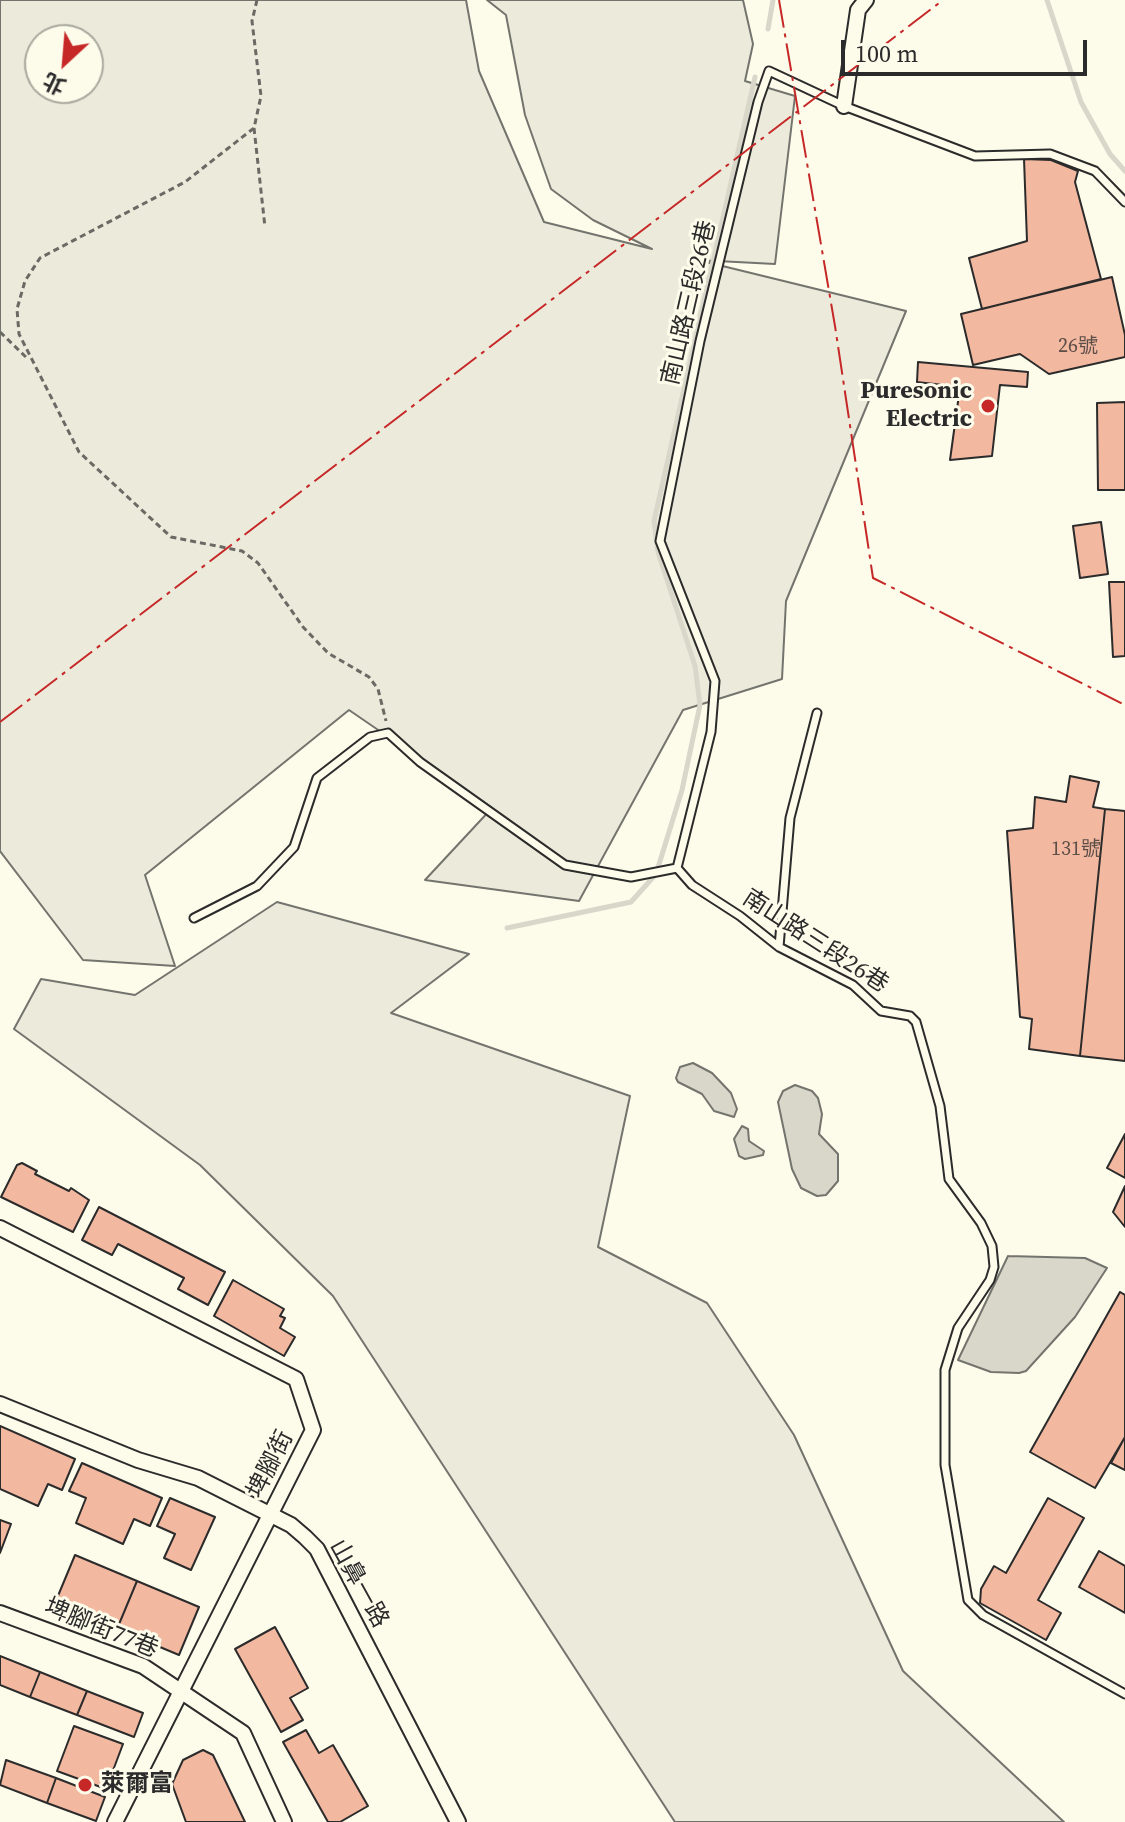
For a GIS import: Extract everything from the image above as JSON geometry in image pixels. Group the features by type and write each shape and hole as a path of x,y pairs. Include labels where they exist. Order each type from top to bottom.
{"street":[{"path":"844,106 858,10 866,0"},
{"name":"埤腳街","path":"0,1228 296,1379 313,1430 115,1822"},
{"name":"山鼻一路","path":"0,1404 138,1460 198,1478 291,1525 317,1549 458,1822"},
{"name":"埤腳街77巷","path":"0,1613 143,1666 243,1733 284,1822"}],"lane":[{"name":"南山路三段26巷","path":"844,106 769,71 700,341 660,541 715,681 711,732 677,868 692,885 740,916 779,947 853,985 881,1011 910,1016 916,1022 940,1106 949,1179 981,1223 992,1246 994,1267 990,1280 958,1328 945,1370 945,1465 968,1600 983,1615 1125,1694"},
{"path":"844,106 975,156 1050,154 1095,171 1125,202"},
{"path":"779,947 790,818 817,713"},
{"path":"194,918 257,886 294,847 317,778 370,737 388,733 420,762 565,865 631,877 677,868"}],"path":[{"path":"257,0 252,21 261,96 254,128 265,227"},
{"path":"254,128 185,182 40,258 25,281 17,309 19,334 79,452 171,537 242,551 258,563 276,583 303,627 320,645 345,666 369,677 378,689 388,733"},
{"path":"0,332 31,361"}],"shaded area":[{"path":"0,0 466,0 479,71 544,222 652,249 593,220 551,189 525,115 506,15 487,0 743,0 753,44 745,81 795,96 775,264 698,260 906,311 786,601 782,679 683,710 579,901 425,880 492,808 349,710 145,875 175,966 83,960 0,851"},
{"path":"277,902 469,954 391,1013 630,1096 598,1247 707,1303 794,1435 903,1671 1064,1822 675,1822 333,1296 200,1165 14,1029 41,979 135,995"},
{"path":"693,1063 712,1073 731,1093 737,1109 734,1117 714,1111 702,1094 678,1082 676,1078 680,1067"},
{"path":"795,1085 812,1091 818,1098 822,1114 819,1134 838,1154 838,1181 826,1195 817,1196 801,1188 792,1169 778,1102 783,1091"},
{"path":"742,1126 748,1129 749,1141 764,1151 763,1155 745,1159 739,1156 734,1139"},
{"path":"1008,1256 1085,1258 1107,1268 1075,1317 1026,1371 1019,1373 991,1372 958,1360"}],"building":[{"path":"1024,159 1051,160 1078,171 1075,182 1101,279 982,309 969,258 1027,241"},
{"path":"1112,277 1125,335 1125,357 1049,374 1020,354 973,365 961,314"},
{"path":"918,362 1028,372 1027,387 1000,385 992,456 950,460 960,387 917,382"},
{"path":"1125,402 1125,490 1098,490 1097,403"},
{"path":"1101,522 1108,574 1080,578 1073,526"},
{"path":"1109,582 1125,582 1125,656 1113,657"},
{"path":"1070,776 1099,782 1093,807 1105,809 1080,1056 1029,1049 1032,1019 1020,1017 1007,831 1033,828 1035,797 1066,802"},
{"path":"1105,809 1125,811 1125,1061 1080,1056"},
{"path":"1125,1134 1125,1178 1107,1168"},
{"path":"22,1163 37,1171 35,1174 69,1191 71,1188 89,1200 73,1232 1,1197 17,1165"},
{"path":"1125,1186 1125,1227 1113,1212"},
{"path":"99,1207 225,1272 208,1305 178,1289 184,1278 118,1244 112,1255 82,1240"},
{"path":"233,1280 284,1309 280,1316 285,1318 280,1328 295,1337 284,1356 214,1316"},
{"path":"1120,1292 1125,1295 1125,1437 1095,1488 1030,1452"},
{"path":"0,1426 75,1459 62,1490 48,1484 38,1506 0,1489"},
{"path":"1125,1437 1125,1470 1111,1463"},
{"path":"82,1463 162,1498 150,1526 134,1519 123,1544 76,1523 86,1498 69,1491"},
{"path":"170,1498 215,1517 191,1570 164,1558 175,1534 157,1526"},
{"path":"1048,1498 1084,1518 1038,1600 1061,1613 1046,1640 980,1603 981,1589 994,1566 1006,1573"},
{"path":"0,1520 11,1524 0,1553"},
{"path":"1099,1551 1125,1566 1125,1613 1079,1587"},
{"path":"75,1555 137,1581 117,1629 55,1603"},
{"path":"137,1581 199,1607 179,1655 117,1629"},
{"path":"275,1627 308,1688 290,1698 303,1720 281,1732 235,1649"},
{"path":"0,1656 40,1672 30,1697 0,1685"},
{"path":"40,1672 87,1691 77,1715 30,1697"},
{"path":"87,1691 143,1713 134,1737 77,1715"},
{"path":"74,1726 123,1744 106,1789 57,1771"},
{"path":"306,1730 319,1753 333,1745 368,1806 340,1822 328,1822 283,1742"},
{"path":"203,1750 213,1755 245,1822 186,1822 172,1784 183,1760"},
{"path":"6,1760 56,1778 47,1803 0,1785"},
{"path":"56,1778 105,1797 96,1821 47,1803"}],"waterway":[{"path":"768,29 773,0"},
{"path":"1047,0 1081,102 1110,154 1125,171"},
{"path":"507,928 631,902 656,874 682,790 700,705 695,666 658,552 654,521 755,77"}],"power":[{"path":"779,0 835,326 873,578 1125,705"},
{"path":"0,722 943,0"}],"place":[{"name":"Puresonic Electric","path":"988,406"},
{"name":"萊爾富","path":"85,1785"}]}
